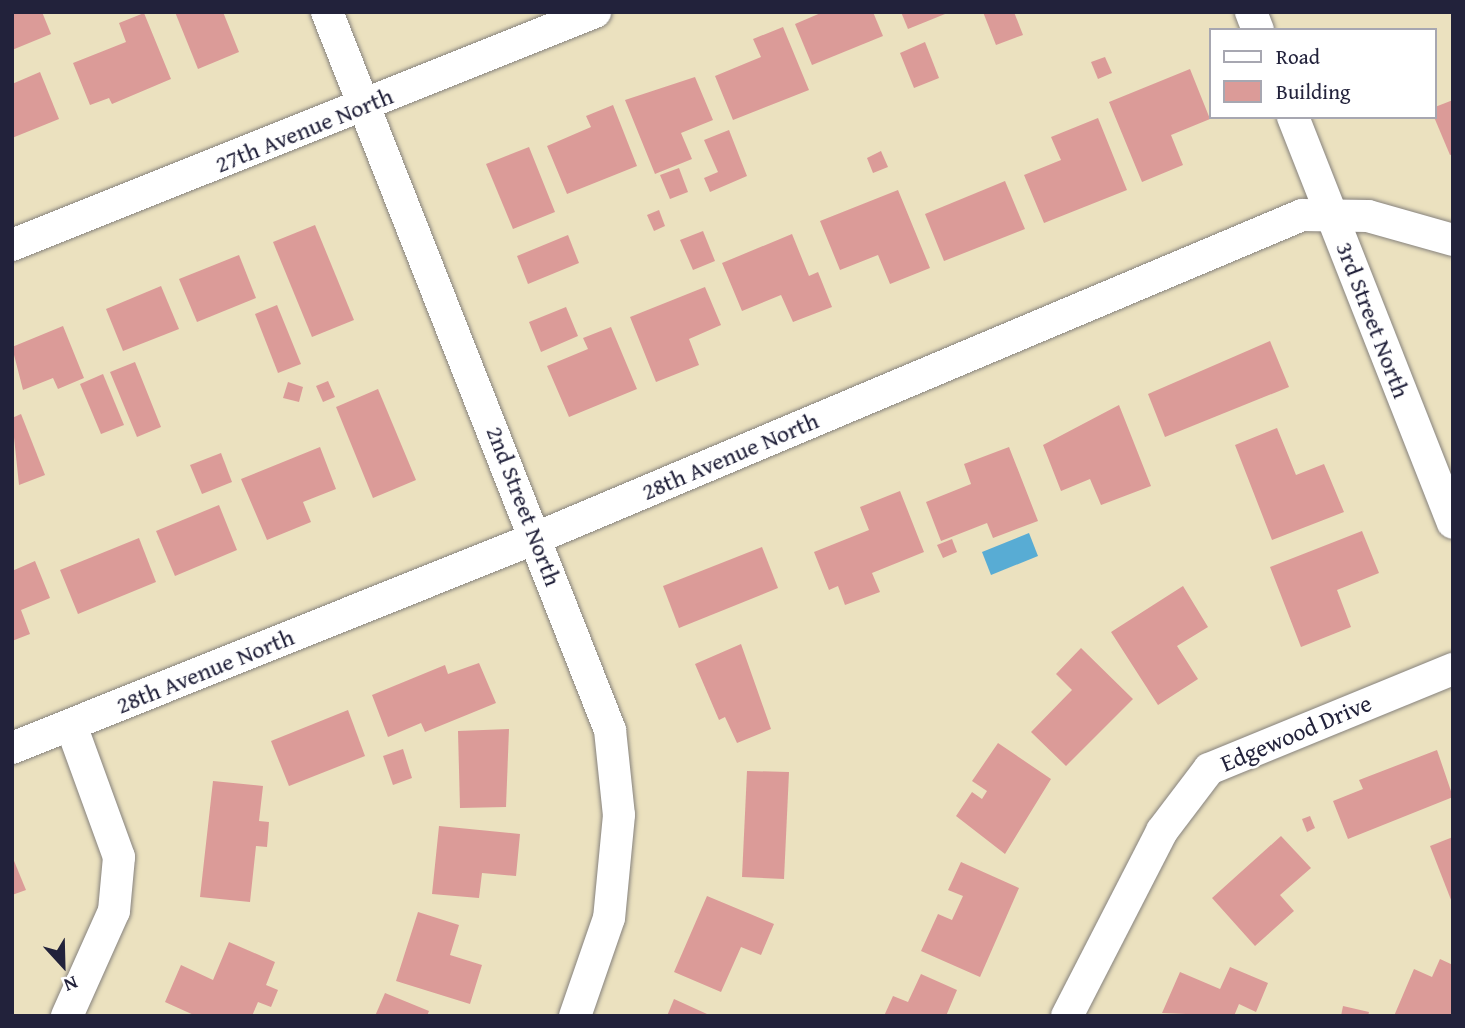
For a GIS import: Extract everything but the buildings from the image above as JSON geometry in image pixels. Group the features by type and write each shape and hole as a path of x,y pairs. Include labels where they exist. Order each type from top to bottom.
{"street":[{"name":"2nd Street North","path":"327,12 610,730 619,815 610,918 575,1016"},
{"name":"27th Avenue North","path":"12,246 595,12"},
{"name":"3rd Street North","path":"1294,119 1453,523"},
{"name":"28th Avenue North","path":"12,748 536,538 1302,215 1368,216 1453,240"},
{"name":"Edgewood Drive","path":"1068,1016 1162,831 1209,769 1453,669"},
{"path":"67,1016 114,911 120,857 71,725"}],"water":[{"path":"1029,533 1038,556 991,575 982,552"}]}
